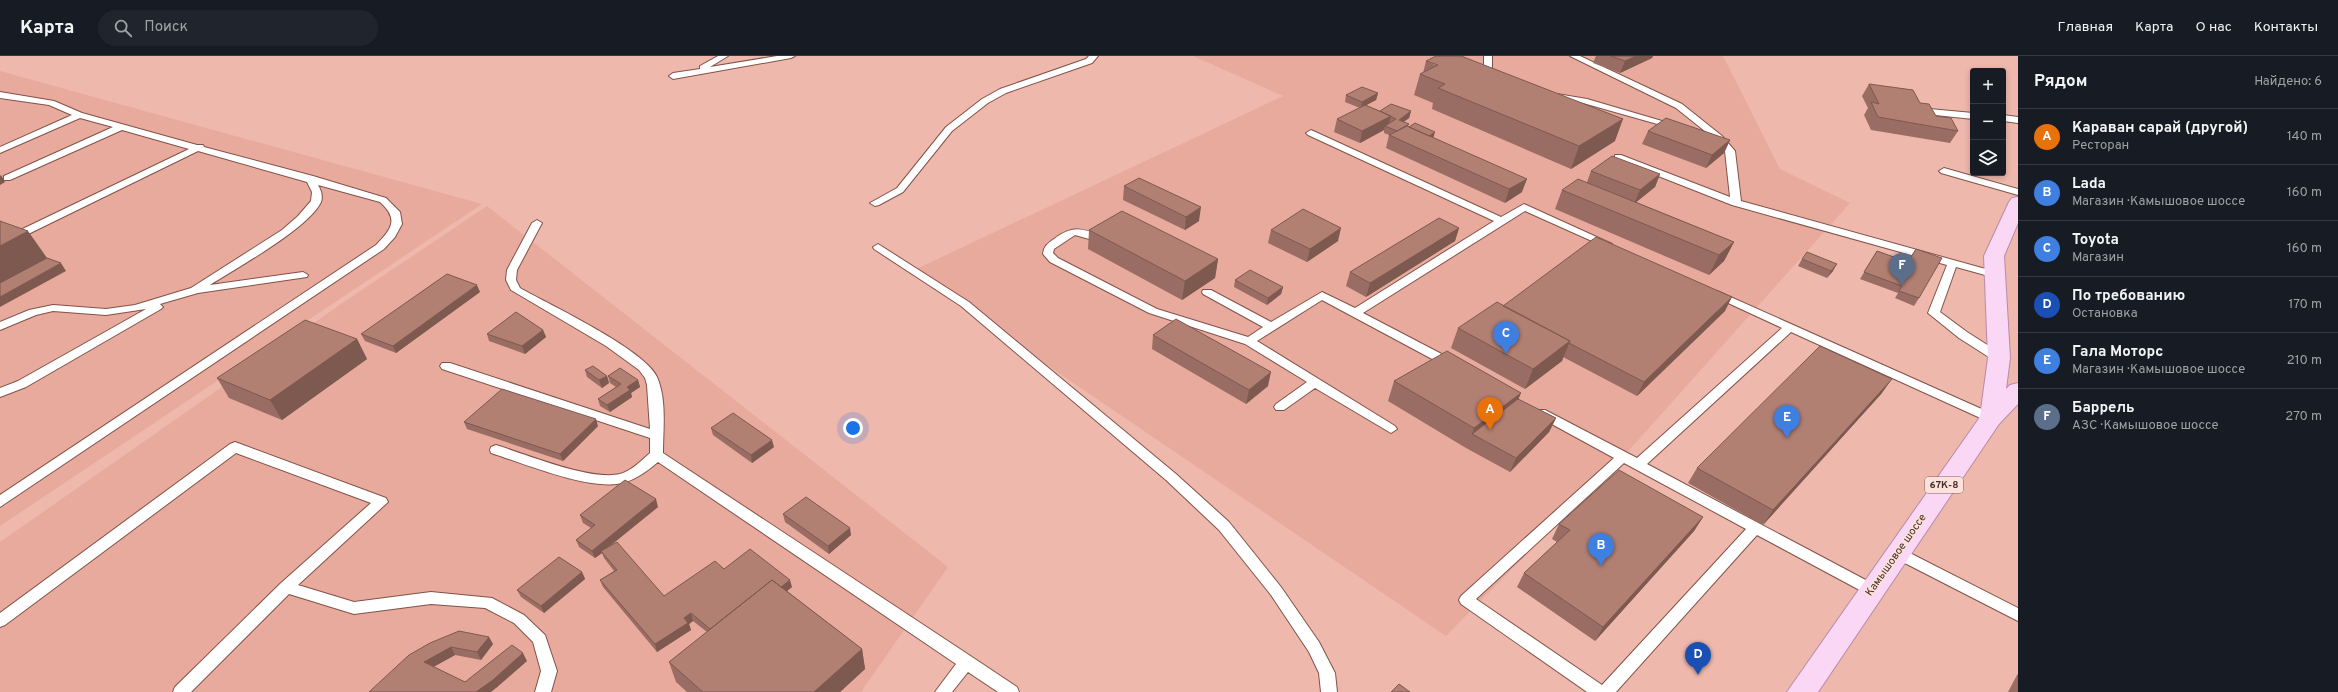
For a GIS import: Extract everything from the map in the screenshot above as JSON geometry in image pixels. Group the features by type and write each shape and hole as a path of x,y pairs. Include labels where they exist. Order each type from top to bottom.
{"main road":[{"name":"Камышовое шоссе","path":"1991,418 2000,358 1994,256 2018,202"},
{"name":"Камышовое шоссе","path":"1802,692 1991,418 2018,390"}],"lane":[{"path":"693,73 724,56"},
{"path":"673,76 791,56"},
{"path":"875,203 900,190 949,130 985,101 1003,91 1089,60 1094,56"},
{"path":"1488,56 1486,64 1488,71 1493,77 1506,84"},
{"path":"1574,56 1679,106 1719,138 1730,152 1736,203"},
{"path":"0,95 51,104 78,115 200,147 384,200 392,206 397,215 396,227 391,236 380,247 0,502"},
{"path":"1550,97 1584,101 1681,128"},
{"path":"1919,111 1970,116"},
{"path":"0,150 78,115"},
{"path":"2006,118 2018,120"},
{"path":"7,178 123,126"},
{"path":"1696,132 1719,138"},
{"path":"1312,133 1502,221"},
{"path":"7,240 200,147"},
{"path":"1618,157 1736,203 1996,275"},
{"path":"1944,171 2018,192"},
{"path":"195,290 286,232 302,218 316,202 317,192 310,178"},
{"path":"1355,313 1524,207 1618,249"},
{"path":"537,223 512,270 510,280 516,290 566,317 641,365 650,374 653,382 658,455"},
{"path":"1100,239 1080,231 1071,231 1049,248 1048,254 1054,260 1153,311 1249,342 1391,429"},
{"path":"878,248 965,304 1170,477 1224,526 1276,591 1314,647 1326,673 1329,692"},
{"path":"1953,262 1934,313 1963,335 2000,358"},
{"path":"0,326 33,312 53,308 106,312 136,308 170,299 195,290 303,275"},
{"path":"1704,288 1991,418"},
{"path":"1207,292 1272,327"},
{"path":"1249,342 1322,295 1461,370"},
{"path":"0,394 68,359 170,299"},
{"path":"1638,465 1790,327"},
{"path":"446,366 656,435"},
{"path":"1280,407 1315,382"},
{"path":"1531,408 1872,590"},
{"path":"0,621 235,447 380,502 286,587 181,692"},
{"path":"496,450 599,480 620,479 630,475 658,455"},
{"path":"658,455 1011,692"},
{"path":"1600,692 1466,600 1623,457"},
{"path":"1606,692 1755,528"},
{"path":"1898,553 2018,615"},
{"path":"286,587 354,608 431,598 487,602 519,619 540,638 549,671 543,692"},
{"path":"943,692 966,662"}],"shaded area":[{"path":"1193,56 1723,56 1780,169 1850,203 1623,457 1446,636 910,272 1283,96"},
{"path":"0,71 482,204 0,526"},
{"path":"487,206 948,567 861,692 0,692 0,542 341,304"}],"building":[{"path":"1436,56 1461,56 1623,119 1579,146 1438,88 1445,84 1420,74 1438,65 1426,61"},
{"path":"1611,56 1636,56 1625,61"},
{"path":"1869,84 1913,90 1920,103 1929,104 1936,116 1951,118 1958,131 1878,117 1871,102 1879,104"},
{"path":"1362,87 1378,93 1362,102 1346,95"},
{"path":"1391,104 1411,111 1399,120 1409,124 1397,131 1385,126 1396,119 1380,111"},
{"path":"1365,105 1391,116 1362,131 1337,119"},
{"path":"1666,118 1730,140 1712,155 1648,131"},
{"path":"1415,123 1435,132 1429,136 1409,127"},
{"path":"1407,126 1527,179 1509,189 1389,135"},
{"path":"1612,156 1660,174 1640,190 1591,171"},
{"path":"1139,178 1201,207 1186,217 1124,186"},
{"path":"1578,179 1734,242 1719,255 1562,190"},
{"path":"1303,209 1341,228 1310,249 1271,230"},
{"path":"1122,211 1218,259 1185,281 1089,230"},
{"path":"1439,218 1459,228 1370,283 1350,272"},
{"path":"0,221 28,231 0,246"},
{"path":"1596,237 1732,297 1644,382 1569,343 1570,341 1503,306"},
{"path":"1916,249 1942,258 1919,298 1899,291 1902,286 1864,272 1877,251 1908,262"},
{"path":"1807,252 1837,264 1831,271 1802,259"},
{"path":"47,258 61,263 0,297 0,283"},
{"path":"1250,270 1283,287 1268,298 1235,280"},
{"path":"447,274 477,285 393,346 361,334"},
{"path":"1497,302 1570,341 1533,369 1458,328"},
{"path":"516,312 543,330 522,346 487,334"},
{"path":"1176,319 1271,372 1249,390 1153,335"},
{"path":"305,320 357,339 270,400 217,378"},
{"path":"1820,346 1892,379 1773,510 1697,468"},
{"path":"1447,351 1521,393 1474,428 1394,381"},
{"path":"593,366 607,376 599,380 585,370"},
{"path":"620,368 638,380 627,387 630,390 607,405 598,399 621,384 608,376"},
{"path":"502,389 596,419 560,454 464,422"},
{"path":"1518,399 1556,418 1516,458 1472,434"},
{"path":"733,413 772,440 751,455 711,428"},
{"path":"1619,470 1703,517 1603,627 1524,573 1570,530 1559,524"},
{"path":"625,480 656,499 592,551 576,540 595,525 580,515"},
{"path":"806,497 850,528 828,546 783,514"},
{"path":"617,542 664,596 715,561 724,569 750,549 790,580 781,587 772,580 710,629 691,613 684,618 688,623 655,644 600,580 617,570 601,551"},
{"path":"559,557 582,572 541,606 517,590"},
{"path":"772,580 862,649 814,692 703,692 669,662"},
{"path":"459,631 489,637 477,652 451,647 424,662 465,682 512,645 523,653 493,680 476,692 369,692 409,655 430,643"},
{"path":"1399,684 1410,692 1391,692"}],"place":[{"name":"Баррель","path":"1902,286"},
{"name":"Toyota","path":"1506,354"},
{"name":"Караван сарай (другой)","path":"1490,430"},
{"name":"Гала Моторс","path":"1787,438"},
{"name":"Lada","path":"1601,566"},
{"name":"По требованию","path":"1698,675"}]}
